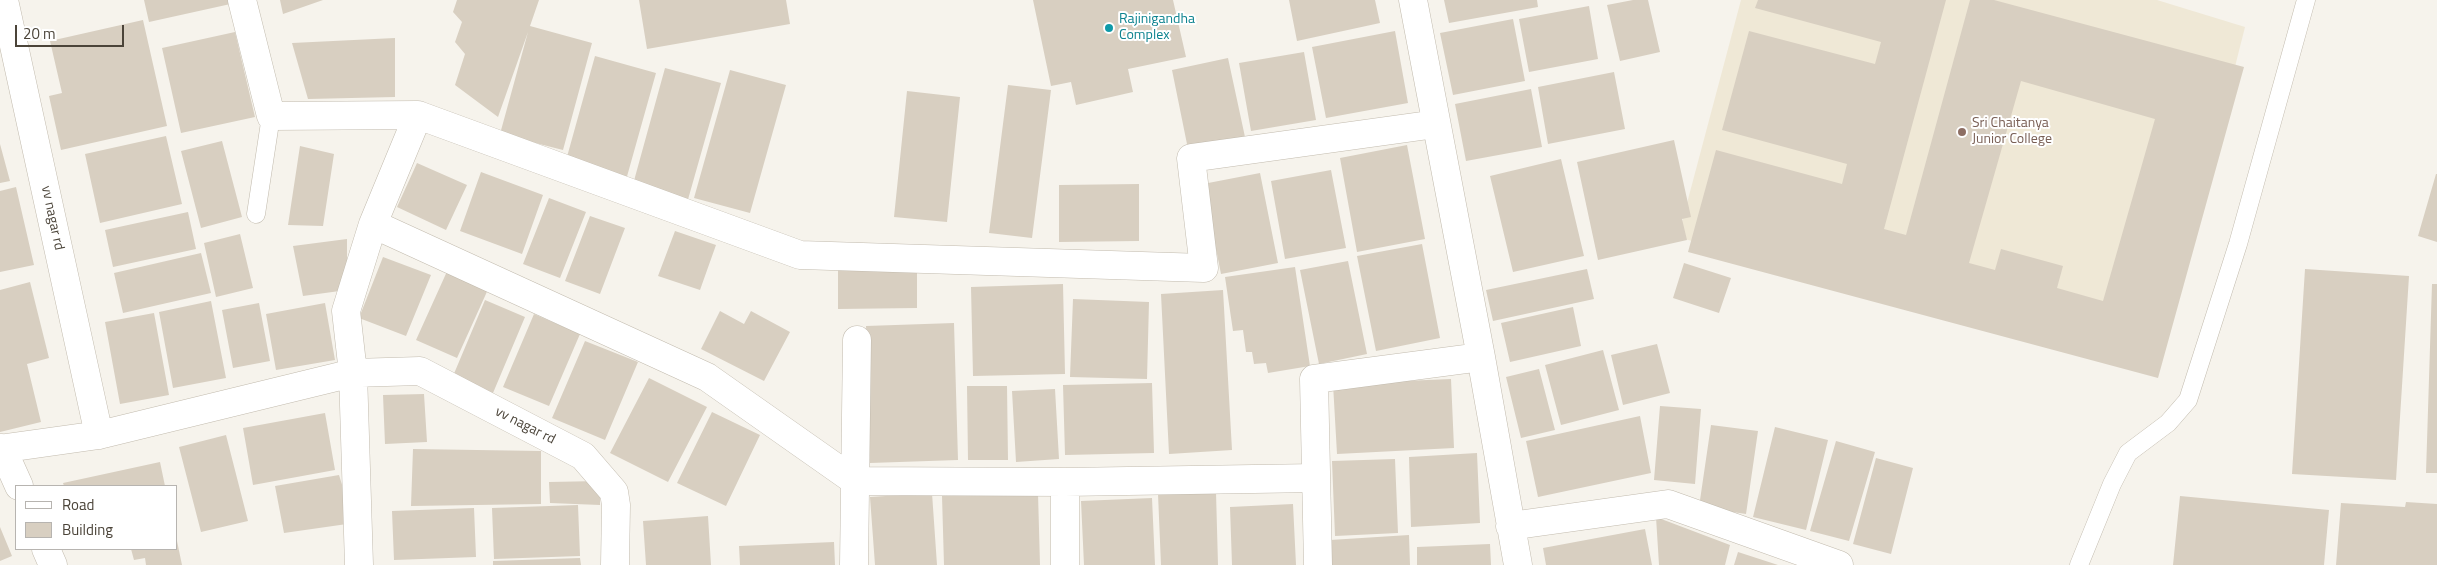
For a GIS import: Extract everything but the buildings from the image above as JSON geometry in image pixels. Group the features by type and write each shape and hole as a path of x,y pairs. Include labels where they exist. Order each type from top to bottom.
{"street":[{"name":"vv nagar rd","path":"4,0 99,435"},
{"path":"242,0 271,116 418,115 800,255 1204,268 1191,158 1436,124"},
{"path":"1413,0 1481,357 1518,565"},
{"path":"359,565 353,373 346,311 373,224 418,115"},
{"path":"373,224 707,376 855,481 1065,482 1316,478"},
{"path":"854,565 856,340"},
{"path":"1318,565 1314,379 1481,357"},
{"name":"vv nagar rd","path":"19,485 1,448 99,435 353,373 420,371 584,456 614,492 616,505 615,565"},
{"path":"1065,482 1065,565"},
{"path":"1510,526 1668,504 1839,565"},
{"path":"46,550 53,565"}],"lane":[{"path":"2079,565 2112,484 2128,453 2168,423 2188,400 2238,244 2306,0"},
{"path":"256,214 271,116"}],"shaded area":[{"name":"Sri Chaitanya Junior College","path":"1741,0 2157,0 2245,27 2157,376 1678,237"}],"place":[{"name":"Rajinigandha Complex","path":"1109,28"},
{"name":"Sri Chaitanya Junior College","path":"1962,132"}]}
